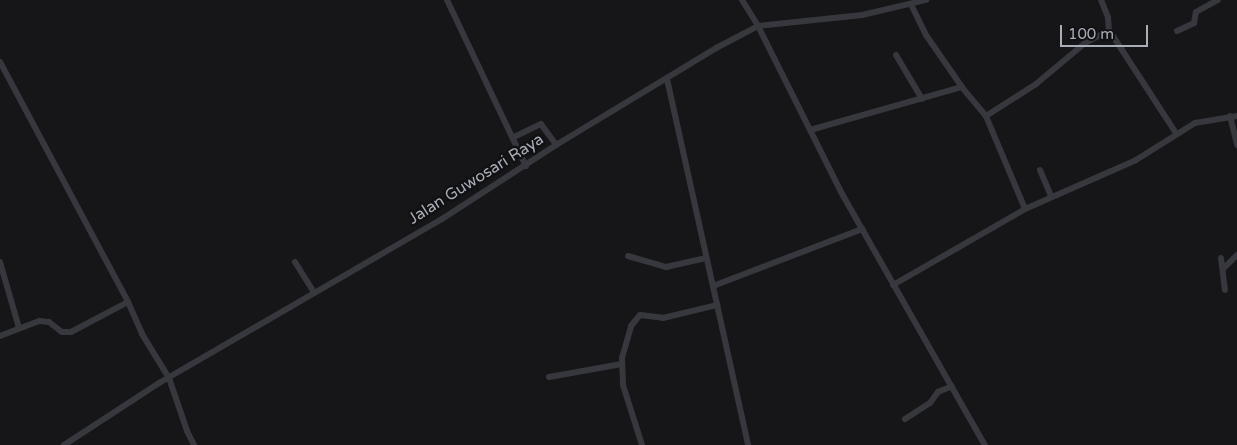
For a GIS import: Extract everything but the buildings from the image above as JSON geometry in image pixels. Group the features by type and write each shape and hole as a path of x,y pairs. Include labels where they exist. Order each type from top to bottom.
{"street":[{"path":"447,0 514,137 526,166"},
{"path":"742,0 758,26 862,229 985,445"},
{"name":"Jalan Guwosari Raya","path":"64,445 169,378 442,219 556,146 718,47 758,26 862,15 926,0"},
{"path":"1101,0 1108,17 1109,30 1176,133"},
{"path":"1177,31 1194,24 1196,12 1218,0"},
{"path":"911,4 926,36 962,87 986,116 1025,209"},
{"path":"986,116 1036,84 1085,43 1109,30"},
{"path":"896,55 922,99"},
{"path":"0,62 128,302 146,342 169,378 187,431 194,445"},
{"path":"667,79 748,445"},
{"path":"810,130 962,87"},
{"path":"1230,116 1237,145"},
{"path":"893,285 1025,209 1136,160 1176,133 1195,123 1237,116"},
{"path":"514,137 541,124 556,146"},
{"path":"1040,170 1051,196"},
{"path":"713,286 862,229"},
{"path":"1223,269 1237,255"},
{"path":"628,256 668,267 706,258"},
{"path":"1220,258 1223,269 1224,290"},
{"path":"0,262 19,328"},
{"path":"296,262 314,293"},
{"path":"0,336 19,328 45,321 62,332 71,332 128,302"},
{"path":"642,445 622,385 622,364 626,340 635,318 640,315 663,318 717,305"},
{"path":"549,378 622,364"},
{"path":"905,419 930,403 938,392 952,386"}]}
